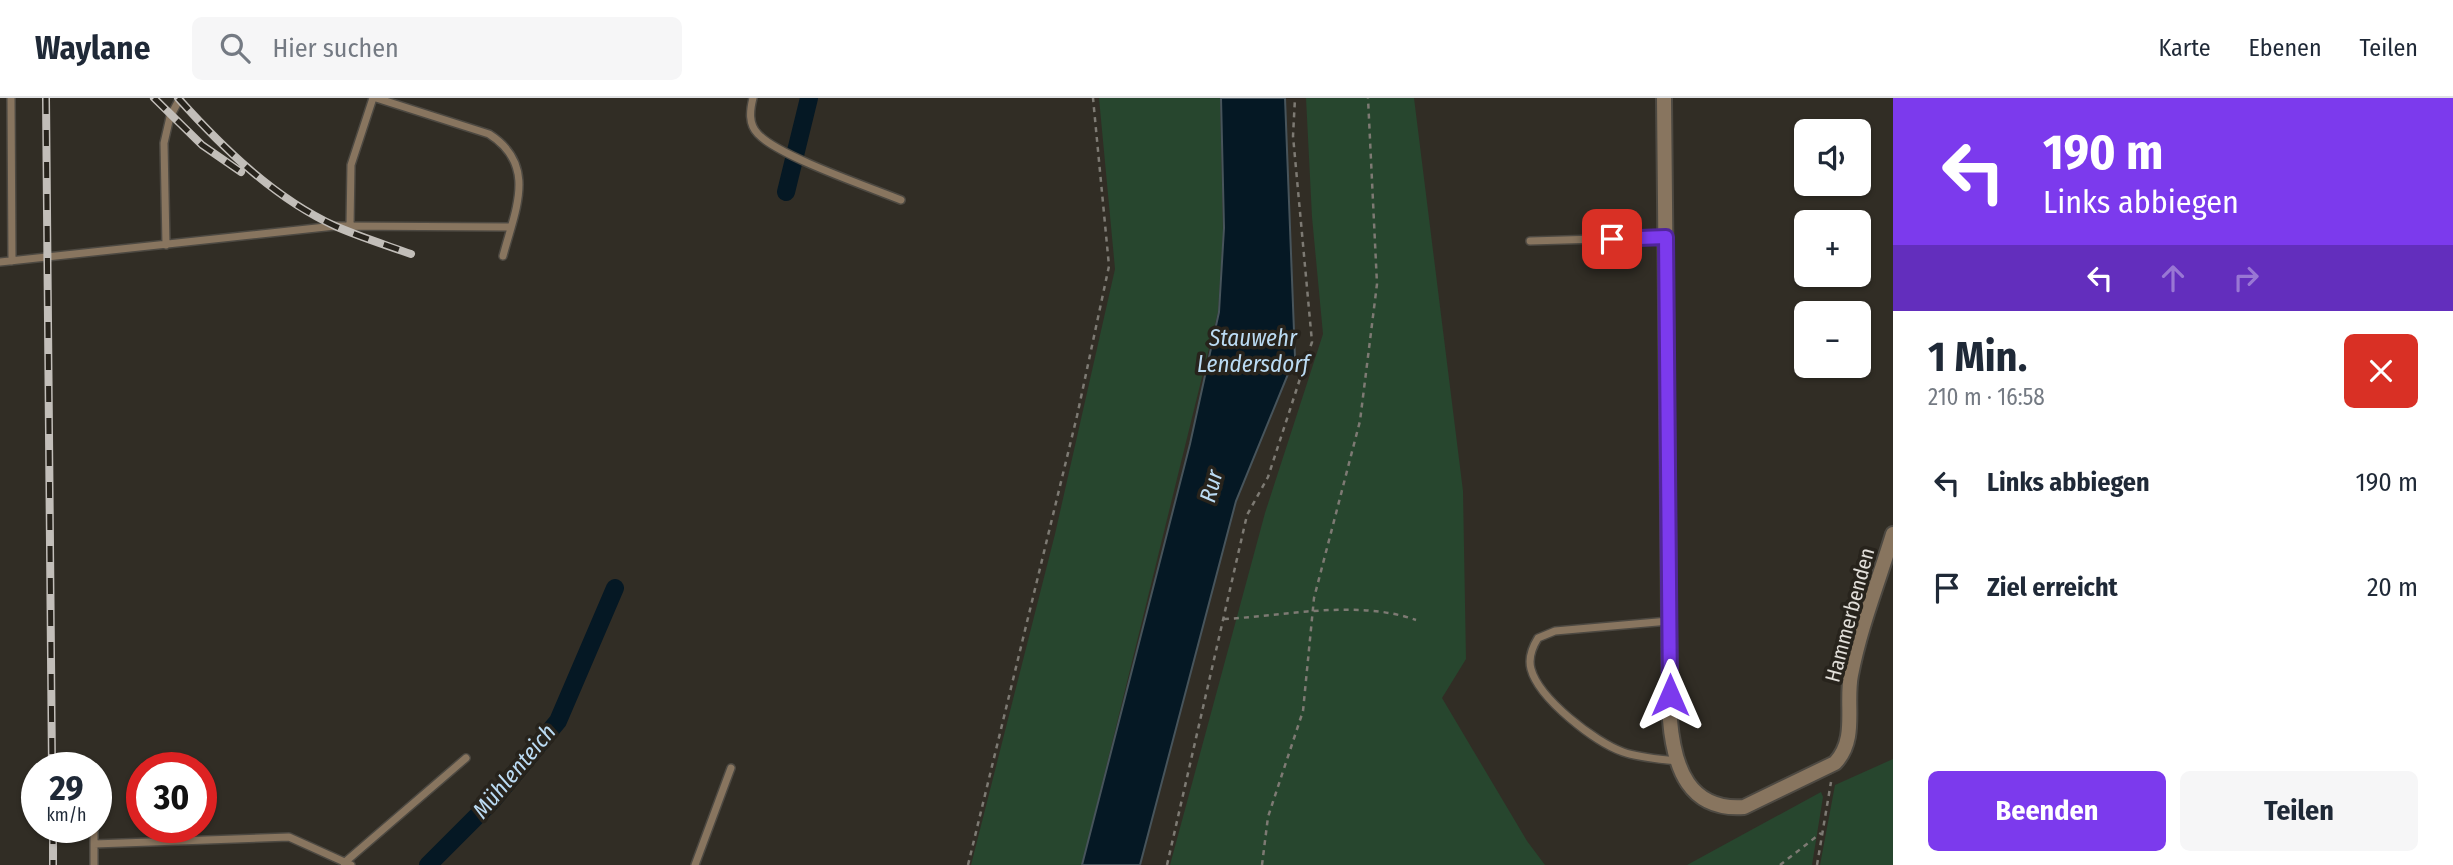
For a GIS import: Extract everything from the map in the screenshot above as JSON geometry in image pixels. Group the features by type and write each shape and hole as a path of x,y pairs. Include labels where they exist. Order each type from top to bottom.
{"street":[{"path":"1664,98 1670,720 1677,761 1686,781 1702,799 1729,808 1744,807 1835,763"},
{"name":"Hammerbenden","path":"1835,763 1844,753 1848,740 1851,676 1893,534"}],"lane":[{"path":"11,98 12,261"},
{"path":"166,245 164,143 170,117 180,98"},
{"path":"350,225 351,164 374,98 489,134 505,144 516,162 520,186 503,256"},
{"path":"753,98 749,113 757,133 790,154 901,200"},
{"path":"0,262 350,225 510,227"},
{"path":"1530,241 1666,237"},
{"path":"1670,621 1555,631 1538,638 1532,649 1531,668 1545,692 1593,735 1622,751 1677,761"},
{"path":"94,865 94,844 289,836 346,864 466,758"},
{"path":"695,865 731,768"}],"path":[{"path":"968,865 1077,416 1109,266 1093,98"},
{"path":"1167,865 1247,515 1268,477 1312,342 1293,136 1295,98"},
{"path":"1262,865 1268,817 1304,711 1312,613 1360,421 1377,284 1368,98"},
{"path":"1224,619 1356,611 1403,615 1416,620"},
{"path":"1817,865 1835,763"},
{"path":"1780,865 1821,834"}],"green space":[{"path":"1099,98 1220,98 1223,233 1218,312 1082,865 971,865 1055,534 1115,269"},
{"path":"1306,98 1414,98 1463,491 1466,659 1442,698 1527,841 1545,865 1170,865 1265,513 1323,334 1312,217"},
{"path":"1893,759 1893,865 1820,865 1835,785"},
{"path":"1821,792 1823,797 1812,865 1687,865"}],"water":[{"name":"Stauwehr Lendersdorf","path":"1221,98 1285,98 1295,357 1236,501 1140,865 1082,865 1190,444 1219,312 1224,228"}],"waterway":[{"name":"Mühlenteich","path":"786,192 809,98"},
{"name":"Mühlenteich","path":"428,865 492,801 558,721 615,588"}],"railway":[{"path":"46,98 52,752"},
{"path":"154,98 202,145 241,172"},
{"path":"178,98 231,153 291,201 335,226 411,254"},
{"path":"53,843 53,865"}],"route":[{"path":"1612,239 1666,237 1670,695"}],"water label":[{"name":"Rur","path":"1211,486"}]}
